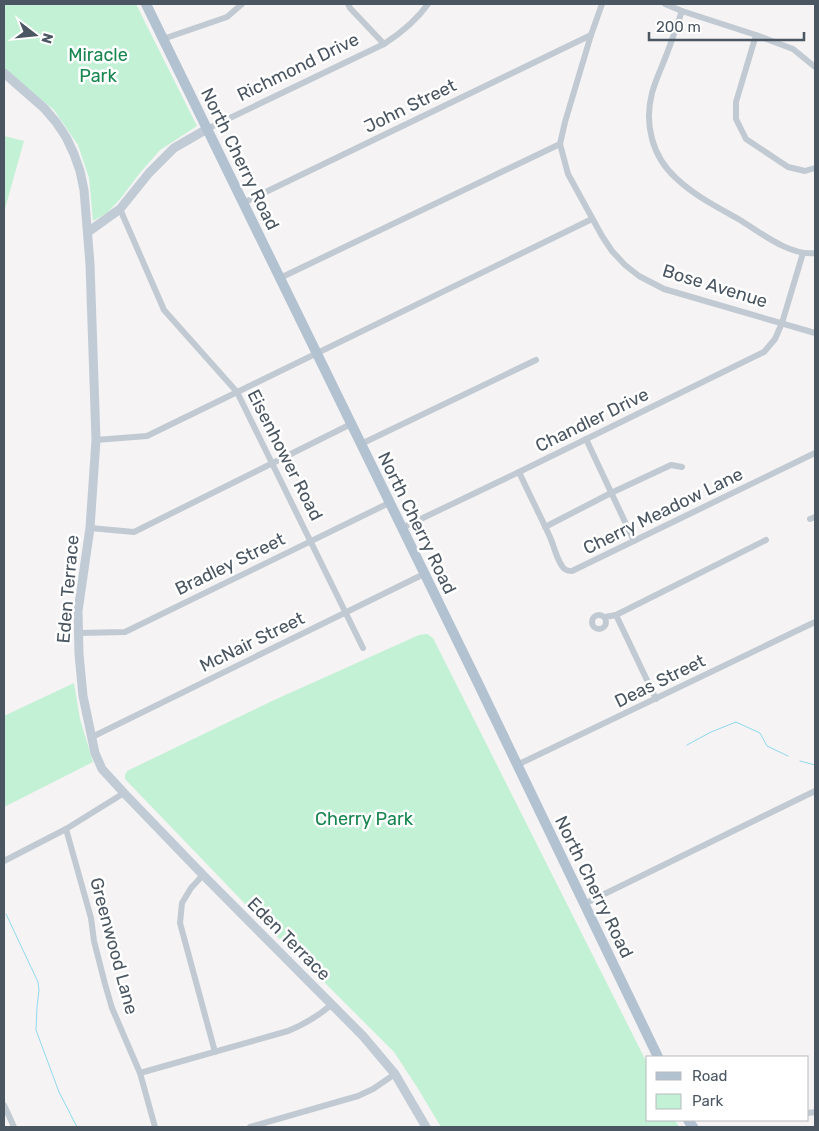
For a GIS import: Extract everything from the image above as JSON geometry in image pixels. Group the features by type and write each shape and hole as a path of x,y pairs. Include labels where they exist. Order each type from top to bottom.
{"main road":[{"name":"North Cherry Road","path":"146,4 352,424 658,1056"}],"street":[{"path":"163,39 228,17 242,4"},
{"path":"347,4 384,44"},
{"name":"Richmond Drive","path":"88,232 120,210 149,173 174,148 207,129 384,44 398,35 428,4"},
{"name":"Bose Avenue","path":"602,4 564,122 560,144 568,174 612,251 639,276 664,288 815,333"},
{"path":"666,4 756,35 793,50 815,67"},
{"path":"682,11 653,92 649,119 654,149 663,164 675,178 693,192 782,246 803,253 815,253"},
{"name":"John Street","path":"243,203 591,35"},
{"path":"756,35 736,102 736,119 746,139 788,167 805,171 815,168"},
{"name":"Eden Terrace","path":"4,73 44,108 56,122 74,154 84,190 88,232 96,440 90,528 78,611 78,654 85,710 95,753 102,770 363,1036 395,1074 426,1127"},
{"path":"280,278 560,144"},
{"name":"Eisenhower Road","path":"120,210 164,310 237,392 363,648"},
{"path":"96,440 147,436 592,218"},
{"name":"Chandler Drive","path":"402,528 764,352 776,339 803,253"},
{"path":"361,444 536,360"},
{"path":"90,528 134,532 352,424"},
{"path":"586,439 634,541"},
{"name":"Cherry Meadow Lane","path":"545,527 564,569 568,571 574,570 815,453"},
{"path":"519,472 545,527 671,465 682,467"},
{"name":"Bradley Street","path":"79,633 125,632 389,503"},
{"path":"605,617 616,614 766,540"},
{"name":"McNair Street","path":"92,737 424,574"},
{"path":"616,614 656,699"},
{"name":"Deas Street","path":"518,766 815,622"},
{"path":"584,904 815,791"},
{"path":"4,861 66,828 124,793"},
{"name":"Greenwood Lane","path":"66,828 91,918 99,963 112,1008 140,1073 155,1127"},
{"path":"203,875 191,888 182,903 180,924 215,1052"},
{"path":"140,1073 288,1031 304,1025 331,1005"},
{"path":"250,1127 358,1096 373,1089 395,1074"},
{"path":"4,1105 14,1127"}],"green space":[{"name":"Miracle Park","path":"4,4 136,4 197,126 160,150 107,213 93,221 89,178 78,145 54,110 4,69"},
{"path":"4,136 24,141 4,212"},
{"name":"Cherry Park","path":"427,634 433,638 646,1061 646,1121 676,1121 679,1127 441,1127 394,1052 272,932 125,779 127,771 272,701 419,635"},
{"path":"74,683 80,719 93,762 4,807 4,715"}],"waterway":[{"path":"687,745 711,732 736,722 760,733 767,746 788,756"},
{"path":"800,761 815,765"},
{"path":"6,914 38,982 36,1030 59,1092 77,1127"}]}
